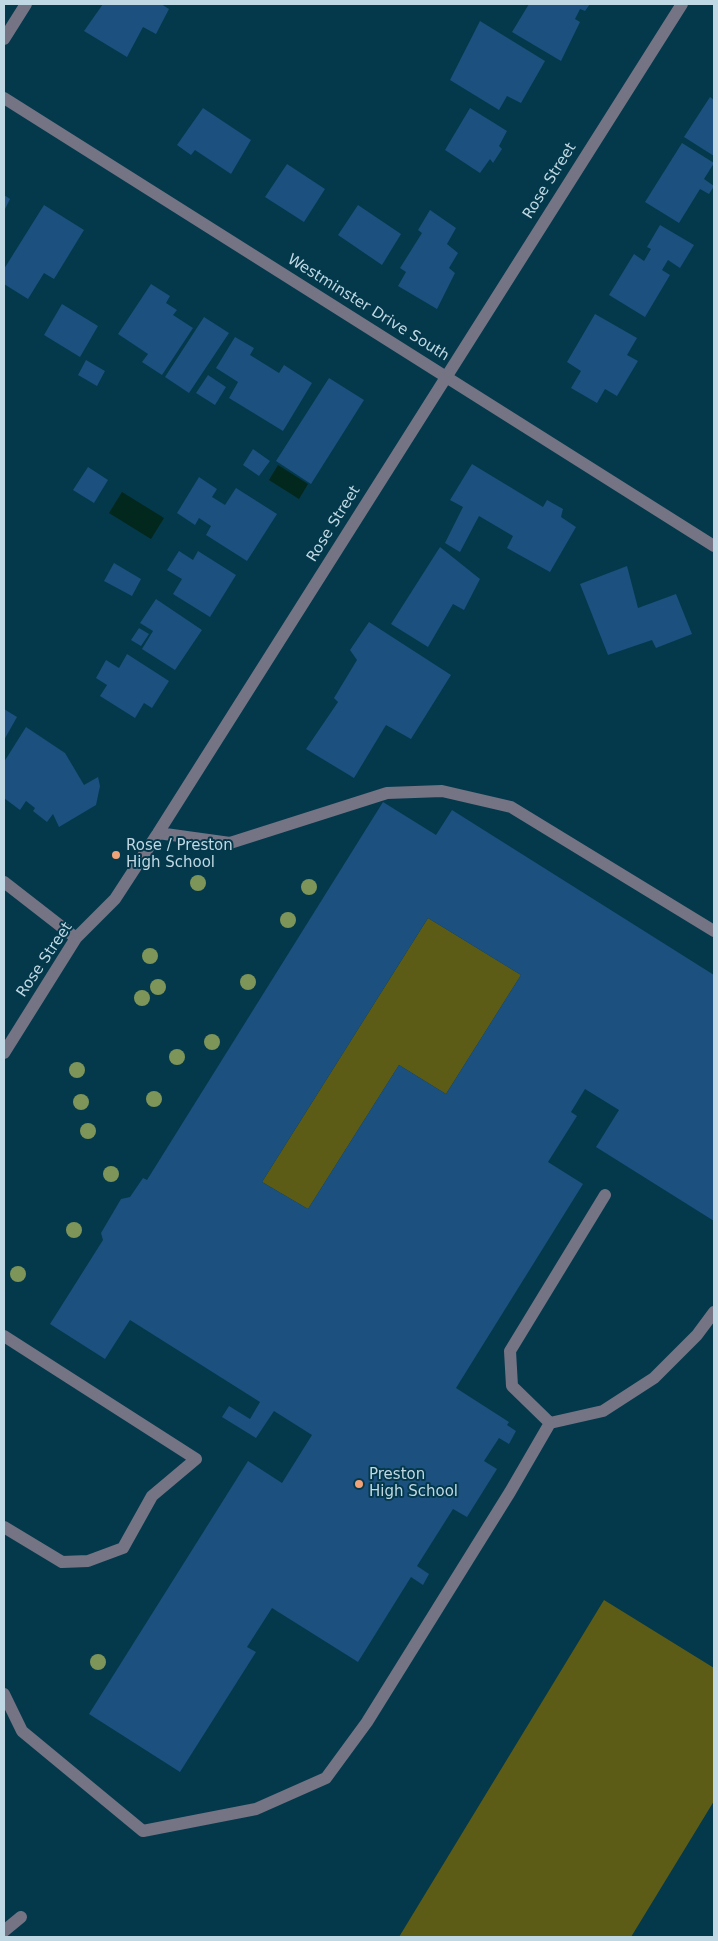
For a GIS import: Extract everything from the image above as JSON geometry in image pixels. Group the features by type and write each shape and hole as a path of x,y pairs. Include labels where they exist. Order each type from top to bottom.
{"street":[{"path":"4,39 26,4"},
{"name":"Rose Street","path":"4,1053 76,938 115,899 158,833 682,4"},
{"name":"Westminster Drive South","path":"4,98 714,546"},
{"path":"158,833 230,843 387,793 442,791 511,806 714,930"},
{"path":"4,882 76,938"},
{"path":"550,1423 512,1386 510,1351 605,1195"},
{"path":"4,1694 22,1730 144,1831 256,1809 326,1778 367,1722 501,1506 550,1423 602,1411 654,1378 697,1335 714,1312"},
{"path":"4,1336 196,1459 152,1496 123,1548 88,1561 62,1562 4,1527"},
{"path":"4,1931 21,1917"}],"shaded area":[{"path":"278,465 308,484 299,499 269,480"},
{"path":"122,492 164,518 151,539 109,513"},
{"path":"428,918 521,975 446,1094 399,1065 308,1209 262,1182"},
{"path":"604,1600 714,1668 714,1801 631,1937 399,1937"}],"building":[{"path":"103,4 161,4 169,9 156,34 143,27 127,57 84,31"},
{"path":"529,4 590,4 585,11 580,9 575,19 580,22 561,61 512,32"},
{"path":"480,21 545,61 521,103 507,96 499,110 450,80"},
{"path":"710,97 714,100 714,156 684,137"},
{"path":"203,108 251,140 231,174 195,150 191,155 177,145"},
{"path":"470,108 507,131 499,146 502,149 493,163 490,159 480,173 445,150"},
{"path":"682,143 714,163 704,179 714,186 709,194 700,189 679,223 645,202"},
{"path":"287,164 325,189 304,222 265,197"},
{"path":"4,195 10,199 4,211"},
{"path":"44,205 84,230 54,279 44,273 28,299 4,284 4,269"},
{"path":"358,205 401,234 382,265 338,235"},
{"path":"430,210 456,228 447,244 458,253 449,268 455,273 437,309 398,286 406,272 400,268 422,233 418,230"},
{"path":"660,225 694,245 680,268 668,260 662,270 670,275 645,317 609,295 634,254 644,261 651,249 647,247"},
{"path":"151,284 170,296 166,303 177,310 173,315 193,328 162,375 142,362 148,354 118,334"},
{"path":"62,304 98,326 80,357 44,335"},
{"path":"595,314 637,338 627,355 638,361 617,396 605,389 597,403 571,388 581,371 567,362"},
{"path":"204,317 229,333 189,393 165,377"},
{"path":"235,337 254,348 250,355 279,373 284,365 312,383 283,431 229,398 238,382 216,368"},
{"path":"86,360 105,371 97,386 78,375"},
{"path":"208,375 226,387 215,405 196,393"},
{"path":"329,378 364,400 311,484 276,461"},
{"path":"253,449 270,461 259,476 243,465"},
{"path":"472,464 543,507 547,500 563,509 561,517 576,527 550,572 507,548 513,536 479,516 460,552 445,543 463,507 450,500"},
{"path":"88,467 108,480 94,503 73,490"},
{"path":"199,477 217,489 212,497 225,505 236,488 277,514 247,561 206,535 211,526 199,518 195,525 177,513"},
{"path":"440,547 480,579 464,610 453,604 428,647 391,624"},
{"path":"179,551 193,560 198,551 236,575 210,617 173,594 182,579 167,570"},
{"path":"114,563 141,579 132,596 104,581"},
{"path":"627,566 638,608 676,594 692,634 656,648 652,640 608,655 580,584"},
{"path":"156,599 202,630 175,670 142,649 153,631 140,623"},
{"path":"369,622 451,675 411,739 386,725 354,778 306,749 338,702 334,698 357,660 350,650"},
{"path":"139,628 149,634 141,646 131,640"},
{"path":"127,654 169,681 152,708 144,703 135,718 100,696 107,685 96,678 106,660 119,668"},
{"path":"4,709 17,717 4,740"},
{"path":"26,727 65,753 84,785 98,777 100,786 96,805 59,827 53,814 47,822 33,811 35,808 26,801 20,810 4,798 4,762"},
{"path":"383,802 436,835 452,810 714,975 714,1221 596,1147 619,1110 585,1089 571,1112 577,1116 548,1162 583,1184 456,1388 509,1422 507,1425 516,1431 509,1444 499,1438 484,1461 497,1469 467,1517 453,1509 417,1566 429,1574 423,1585 411,1577 358,1662 272,1608 247,1647 256,1652 180,1772 89,1714 248,1461 282,1483 312,1435 274,1411 256,1438 222,1417 229,1406 250,1419 260,1402 130,1320 105,1359 50,1324 103,1240 101,1233 121,1199 130,1197 143,1178 147,1180","holes":["428,918 521,975 446,1094 399,1065 308,1209 262,1182"]}],"place":[{"name":"Rose / Preston High School","path":"116,855"},
{"name":"Preston High School","path":"359,1484"}]}
